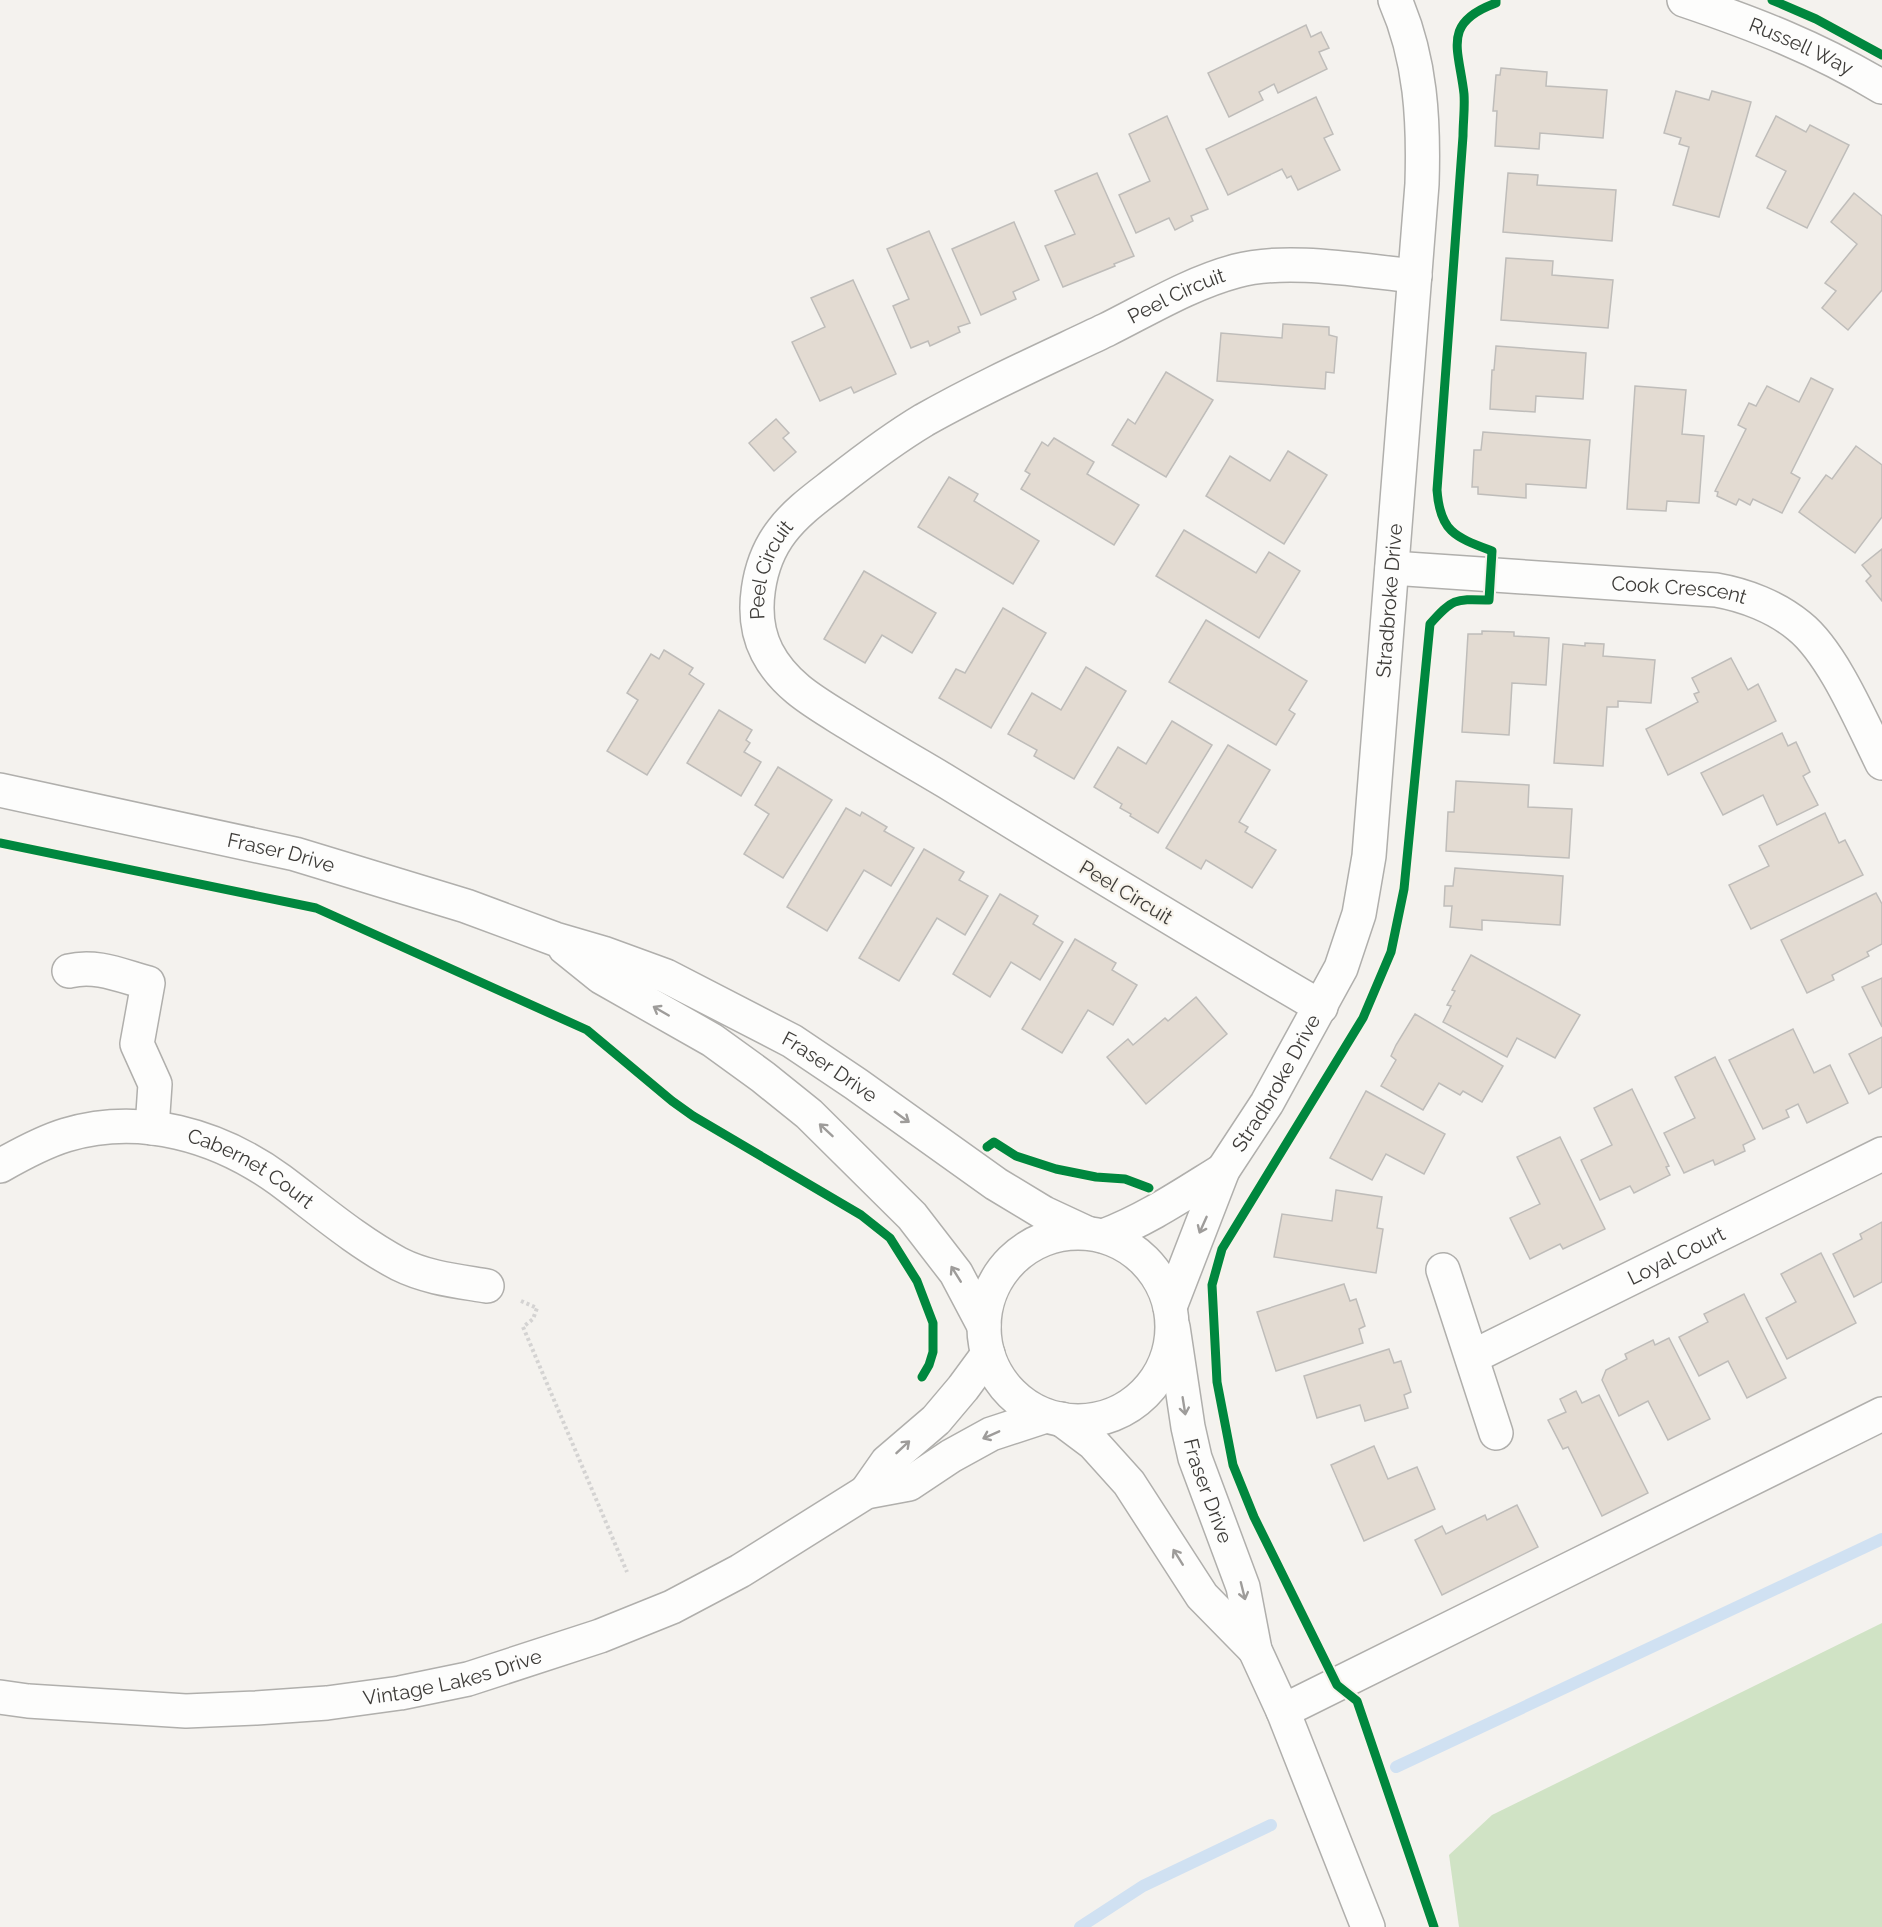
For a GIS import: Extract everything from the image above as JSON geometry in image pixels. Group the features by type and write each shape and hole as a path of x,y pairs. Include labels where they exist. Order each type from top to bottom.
{"street":[{"name":"Russell Way","path":"1684,0 1746,21 1806,46 1882,87"},
{"name":"Stradbroke Drive","path":"1171,1317 1223,1170 1267,1102 1321,1007 1341,968 1359,914 1369,856 1422,184 1424,129 1415,60 1401,2"},
{"name":"Peel Circuit","path":"1321,1007 1192,932 858,729 791,685 765,649 759,631 758,592 761,572 780,533 796,515 869,457 925,419 1156,305 1202,283 1237,271 1268,266 1297,266 1415,276"},
{"name":"Cook Crescent","path":"1392,568 1716,590 1760,602 1801,627 1817,645 1830,664 1882,763"},
{"name":"Fraser Drive","path":"0,790 295,854 466,906 666,976 792,1041 996,1184 1044,1213 1095,1235"},
{"name":"Fraser Drive","path":"555,939 601,977 712,1040 809,1114 912,1216 956,1273 986,1340"},
{"path":"69,971 84,968 96,969 148,983 137,1044 155,1084 152,1128"},
{"name":"Cabernet Court","path":"0,1166 37,1146 67,1135 105,1128 152,1128 204,1138 242,1156 279,1179 330,1219 398,1263 427,1275 487,1286"},
{"name":"Loyal Court","path":"1472,1357 1882,1154"},
{"name":"Stradbroke Drive","path":"1095,1235 1125,1228 1223,1170"},
{"path":"1095,1235 1126,1246 1145,1261 1160,1280 1171,1317 1170,1347 1163,1367 1153,1384 1139,1399 1122,1410 1107,1416 1077,1421 1054,1418 1032,1410 1008,1390 993,1367 986,1340 989,1299 994,1285 1012,1260 1025,1250 1054,1236 1095,1235"},
{"path":"1443,1270 1496,1433"},
{"name":"Fraser Drive","path":"1171,1317 1186,1418 1195,1458 1243,1587 1255,1650 1283,1711 1368,1927"},
{"name":"Vintage Lakes Drive","path":"866,1492 887,1462 936,1420 963,1388 986,1340"},
{"path":"1283,1711 1882,1414"},
{"name":"Fraser Drive","path":"1054,1418 1093,1443 1122,1475 1175,1551 1202,1596 1255,1650"},
{"name":"Vintage Lakes Drive","path":"0,1697 28,1701 186,1711 256,1708 400,1694 468,1679 600,1636 672,1607 740,1571 866,1492 909,1484 951,1456 992,1434 1054,1418"}],"path":[{"path":"487,1286 537,1308 533,1319 523,1327 627,1572"}],"green space":[{"path":"1882,1623 1882,1927 1459,1927 1449,1855 1492,1815"}],"building":[{"path":"1306,25 1311,37 1321,32 1329,48 1319,52 1327,69 1278,93 1274,84 1259,92 1263,100 1229,117 1208,73"},
{"path":"1501,68 1547,72 1546,86 1607,90 1603,138 1540,133 1539,149 1495,146 1497,111 1493,111 1496,75 1500,75"},
{"path":"1676,91 1709,100 1712,91 1751,102 1719,217 1673,205 1689,147 1679,144 1681,138 1664,133"},
{"path":"1316,97 1333,134 1324,138 1340,170 1298,190 1291,176 1287,178 1282,169 1228,195 1206,149"},
{"path":"1167,116 1208,209 1191,216 1193,221 1175,230 1169,218 1136,233 1119,195 1150,181 1129,134"},
{"path":"1776,116 1806,132 1810,125 1849,145 1807,228 1767,208 1786,171 1756,156"},
{"path":"1097,173 1134,256 1063,287 1045,246 1075,234 1055,191"},
{"path":"1508,173 1538,175 1537,185 1616,190 1612,241 1503,232"},
{"path":"1854,193 1882,216 1882,290 1848,330 1822,308 1836,291 1825,283 1857,244 1831,222"},
{"path":"1014,222 1039,280 1013,292 1016,299 981,315 952,249"},
{"path":"929,231 970,323 958,327 960,332 930,346 928,341 911,348 893,306 909,299 887,249"},
{"path":"1506,258 1553,261 1552,275 1613,280 1608,328 1501,320"},
{"path":"853,280 896,374 854,393 851,387 820,401 792,342 825,327 811,298"},
{"path":"1283,324 1329,327 1329,335 1337,337 1334,373 1326,372 1325,389 1217,381 1221,333 1282,338"},
{"path":"1496,346 1586,353 1583,399 1536,396 1535,412 1490,409"},
{"path":"1166,372 1213,400 1166,477 1112,445 1128,419 1135,424"},
{"path":"1811,378 1833,389 1791,473 1800,478 1782,513 1753,499 1750,505 1739,499 1736,505 1717,496 1718,492 1715,491 1746,429 1738,425 1749,403 1756,406 1767,386 1799,402"},
{"path":"1635,386 1686,390 1682,434 1704,436 1699,503 1667,501 1666,511 1627,509"},
{"path":"776,419 789,433 783,438 796,452 774,471 749,443"},
{"path":"1483,432 1590,440 1586,488 1526,484 1526,498 1478,494 1478,487 1472,487 1474,450 1481,450"},
{"path":"1054,438 1094,462 1087,474 1139,505 1114,545 1021,489 1030,474 1025,471 1042,442 1048,446"},
{"path":"1856,446 1882,465 1882,517 1855,553 1799,512 1826,475 1832,479"},
{"path":"1288,451 1327,475 1284,544 1206,496 1230,456 1270,481"},
{"path":"949,477 978,494 974,501 1039,541 1013,584 918,527"},
{"path":"1184,530 1256,573 1269,552 1300,571 1259,638 1156,576"},
{"path":"1882,549 1882,601 1866,581 1871,576 1862,565"},
{"path":"864,571 936,613 912,653 882,635 865,663 824,639"},
{"path":"1003,608 1046,633 991,728 939,698 956,669 965,673"},
{"path":"1206,620 1307,681 1289,710 1295,714 1276,745 1169,682"},
{"path":"1482,631 1514,632 1514,636 1549,638 1546,685 1512,683 1509,735 1462,732 1468,634 1482,634"},
{"path":"1585,643 1604,644 1603,656 1655,660 1651,703 1618,701 1618,707 1607,707 1603,766 1554,763 1563,644 1585,646"},
{"path":"664,650 693,668 689,674 704,684 647,775 607,751 638,700 627,693 651,654 659,659"},
{"path":"1731,658 1748,690 1758,684 1776,721 1668,775 1646,729 1698,702 1694,694 1699,692 1692,678"},
{"path":"1086,667 1126,691 1074,779 1034,756 1037,750 1008,734 1032,693 1061,710"},
{"path":"719,710 752,730 746,740 750,743 744,752 761,762 741,796 687,763"},
{"path":"1172,721 1212,745 1158,833 1120,808 1122,804 1094,787 1118,747 1146,764"},
{"path":"1782,733 1788,746 1796,742 1810,772 1803,776 1818,805 1777,825 1763,795 1723,815 1701,773"},
{"path":"1228,745 1270,770 1239,822 1248,827 1245,832 1276,850 1252,888 1206,860 1201,869 1166,848"},
{"path":"778,767 832,800 783,878 744,854 769,814 755,805"},
{"path":"1456,781 1529,785 1528,807 1572,809 1569,858 1446,851 1448,812 1454,812"},
{"path":"846,808 860,816 862,812 887,827 884,831 914,848 891,886 864,870 827,931 787,907"},
{"path":"1825,813 1839,843 1845,840 1863,875 1751,929 1729,885 1769,866 1759,846"},
{"path":"924,849 964,872 959,880 988,896 965,935 937,918 899,981 859,958"},
{"path":"1455,868 1563,876 1560,925 1482,920 1482,930 1450,927 1452,906 1444,906 1445,886 1453,886"},
{"path":"1876,893 1882,904 1882,944 1867,952 1869,956 1832,975 1834,980 1807,993 1781,940"},
{"path":"1000,894 1038,916 1033,924 1063,942 1040,980 1011,962 990,997 953,974"},
{"path":"1075,939 1116,963 1112,970 1137,985 1113,1025 1088,1010 1062,1053 1022,1029"},
{"path":"1471,955 1580,1015 1555,1058 1517,1038 1507,1057 1443,1022 1451,1006 1447,1005 1455,991 1452,990"},
{"path":"1882,978 1882,1027 1862,987"},
{"path":"1196,997 1227,1034 1146,1104 1107,1057 1128,1039 1133,1045 1165,1018 1168,1021"},
{"path":"1415,1014 1503,1066 1482,1102 1463,1091 1460,1095 1439,1083 1423,1110 1381,1086 1396,1060 1391,1056 1396,1045"},
{"path":"1793,1029 1814,1073 1830,1065 1848,1103 1807,1123 1798,1104 1786,1110 1789,1117 1763,1129 1729,1060"},
{"path":"1882,1037 1882,1087 1869,1094 1849,1054"},
{"path":"1715,1057 1755,1139 1743,1145 1745,1151 1715,1165 1713,1160 1684,1173 1664,1133 1695,1118 1675,1077"},
{"path":"1632,1089 1669,1166 1666,1167 1670,1175 1634,1193 1630,1186 1600,1200 1581,1160 1612,1145 1594,1108"},
{"path":"1366,1091 1445,1134 1424,1174 1386,1154 1372,1180 1330,1158"},
{"path":"1560,1137 1605,1229 1563,1249 1560,1244 1530,1259 1510,1218 1540,1204 1517,1157"},
{"path":"1336,1190 1382,1197 1377,1228 1383,1229 1376,1273 1274,1257 1282,1214 1332,1221"},
{"path":"1882,1222 1882,1282 1854,1297 1833,1254 1862,1239 1860,1234"},
{"path":"1821,1253 1856,1323 1787,1359 1766,1318 1796,1302 1781,1274"},
{"path":"1344,1284 1350,1301 1356,1299 1365,1326 1359,1329 1363,1343 1276,1371 1257,1312"},
{"path":"1744,1294 1786,1378 1747,1398 1728,1361 1699,1376 1679,1337 1708,1322 1704,1314"},
{"path":"1669,1338 1710,1419 1668,1440 1648,1401 1619,1416 1602,1380 1606,1370 1627,1359 1625,1354 1653,1340 1655,1345"},
{"path":"1389,1349 1394,1363 1401,1361 1411,1392 1404,1395 1408,1408 1365,1421 1360,1405 1317,1418 1304,1376"},
{"path":"1576,1391 1582,1403 1599,1395 1648,1493 1602,1516 1568,1447 1563,1449 1548,1420 1566,1412 1560,1399"},
{"path":"1374,1446 1388,1479 1417,1467 1435,1509 1364,1541 1331,1465"},
{"path":"1517,1505 1538,1547 1442,1595 1415,1540 1442,1526 1446,1534 1485,1515 1487,1520"}],"waterway":[{"path":"1396,1767 1882,1539"},
{"path":"1080,1927 1143,1886 1271,1825"}],"cycle path":[{"path":"1434,1927 1357,1701 1337,1685 1254,1517 1233,1465 1217,1382 1212,1285 1222,1249 1363,1018 1391,952 1404,889 1430,624 1444,609 1455,602 1489,600 1492,551 1459,537 1452,531 1442,515 1437,490 1463,136 1464,94 1457,51 1458,39 1460,29 1467,19 1496,3 1496,0"},
{"path":"1772,0 1816,19 1882,55"},
{"path":"0,843 316,908 587,1030 693,1116 861,1215 890,1238 917,1281 933,1323 933,1352 922,1377"},
{"path":"987,1147 994,1142 1016,1156 1056,1169 1096,1177 1125,1179 1149,1188"}]}
